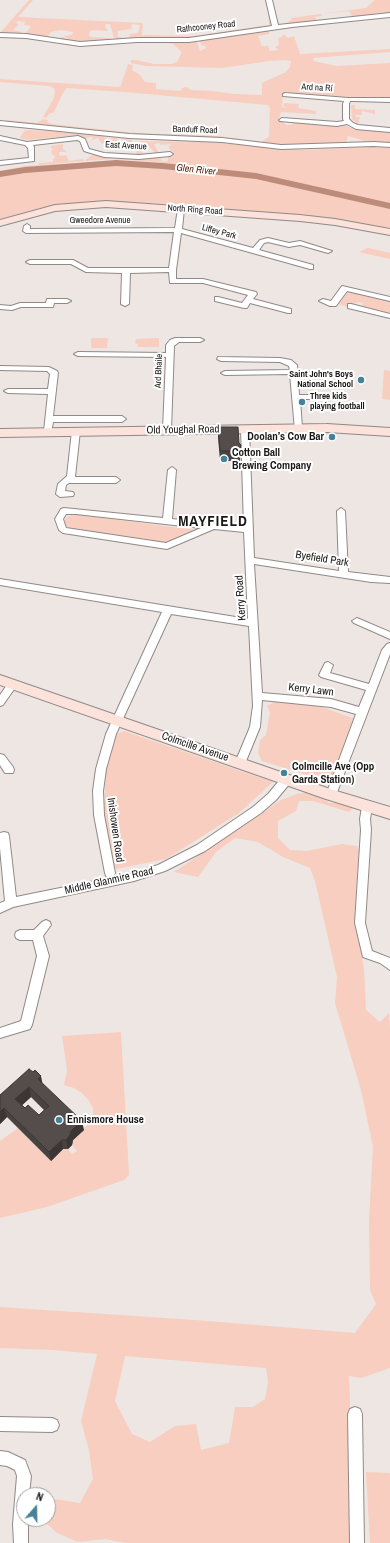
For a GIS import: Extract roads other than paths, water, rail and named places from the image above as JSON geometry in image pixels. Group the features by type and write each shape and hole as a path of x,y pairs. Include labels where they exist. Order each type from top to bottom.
{"street":[{"path":"269,0 276,27"},
{"name":"Rathcooney Road","path":"0,35 26,36 80,44 141,39 198,39 276,27 390,14"},
{"name":"Ard na Rí","path":"285,95 348,100 390,100"},
{"name":"Ard na Rí","path":"348,100 346,103 346,115 348,122"},
{"path":"282,120 290,123 336,124 348,122 356,127 390,130"},
{"name":"Banduff Road","path":"0,124 150,137 222,140 281,147 374,144 390,145"},
{"path":"14,140 22,126"},
{"path":"0,163 32,160 31,147 3,134"},
{"name":"East Avenue","path":"27,144 78,138 83,140 88,155 164,158 170,154"},
{"name":"North Ring Road","path":"0,223 45,210 77,205 118,204 316,219 390,232"},
{"path":"182,209 172,270 174,281 203,281 253,294 244,306 218,299"},
{"name":"Gweedore Avenue","path":"27,226 26,231 178,230"},
{"name":"Liffey Park","path":"178,230 310,267"},
{"path":"255,251 262,241 268,240 289,245 300,244 328,251"},
{"path":"30,262 73,262 86,270 172,270"},
{"path":"125,304 126,271"},
{"path":"323,301 333,304 345,288 390,299"},
{"path":"249,300 288,310"},
{"path":"0,307 12,308 20,305 50,305 50,301 67,301"},
{"path":"351,306 390,316"},
{"name":"Ard Bhaile","path":"167,430 170,345 173,342 200,340"},
{"path":"78,354 169,355"},
{"path":"221,359 280,360 293,365 298,428"},
{"path":"0,368 49,369 54,373 48,432"},
{"path":"225,373 294,372"},
{"path":"8,391 52,392"},
{"path":"296,397 328,397"},
{"path":"50,419 122,419"},
{"name":"Old Youghal Road","path":"0,433 298,428 326,428 390,432"},
{"name":"Kerry Road","path":"240,763 255,727 258,706 244,429"},
{"path":"70,494 60,494 62,484 71,477 76,431"},
{"path":"167,521 172,470"},
{"path":"67,480 116,480"},
{"path":"213,526 167,546 63,530 59,519 64,511 76,510 248,530"},
{"path":"340,511 344,574"},
{"name":"Byefield Park","path":"250,560 390,580"},
{"path":"0,582 233,622 254,623"},
{"name":"Inishowen Road","path":"110,873 99,815 98,791 106,750 117,721 168,610"},
{"path":"358,621 390,636"},
{"path":"331,795 362,712 390,646"},
{"path":"328,664 324,675 372,688"},
{"path":"0,702 6,683"},
{"name":"Colmcille Avenue","path":"6,683 331,795 390,813"},
{"name":"Kerry Lawn","path":"257,696 331,703 362,712"},
{"name":"Middle Glanmire Road","path":"0,908 11,903 134,877 161,868 201,848 257,810 272,797 287,779"},
{"path":"367,806 360,923 367,954 384,959 390,965"},
{"path":"4,836 11,903"},
{"path":"20,936 37,935 46,924"},
{"path":"0,1033 26,1025 43,956 37,935"},
{"path":"355,1414 357,1543"},
{"path":"0,1424 52,1425"},
{"path":"0,1458 8,1459 20,1464 24,1476 20,1524 21,1543"}],"waterway":[{"name":"Glen River","path":"0,174 25,170 116,163 163,166 256,176 390,206"}],"place":[{"name":"Saint John's Boys National School","path":"361,380"},
{"name":"Three kids playing football","path":"302,402"},
{"name":"Doolan’s Cow Bar","path":"332,437"},
{"name":"Cotton Ball Brewing Company","path":"224,459"},
{"name":"Colmcille Ave (Opp Garda Station)","path":"284,773"},
{"name":"Ennismore House","path":"59,1120"}],"district":[{"name":"MAYFIELD","path":"213,522"}]}
